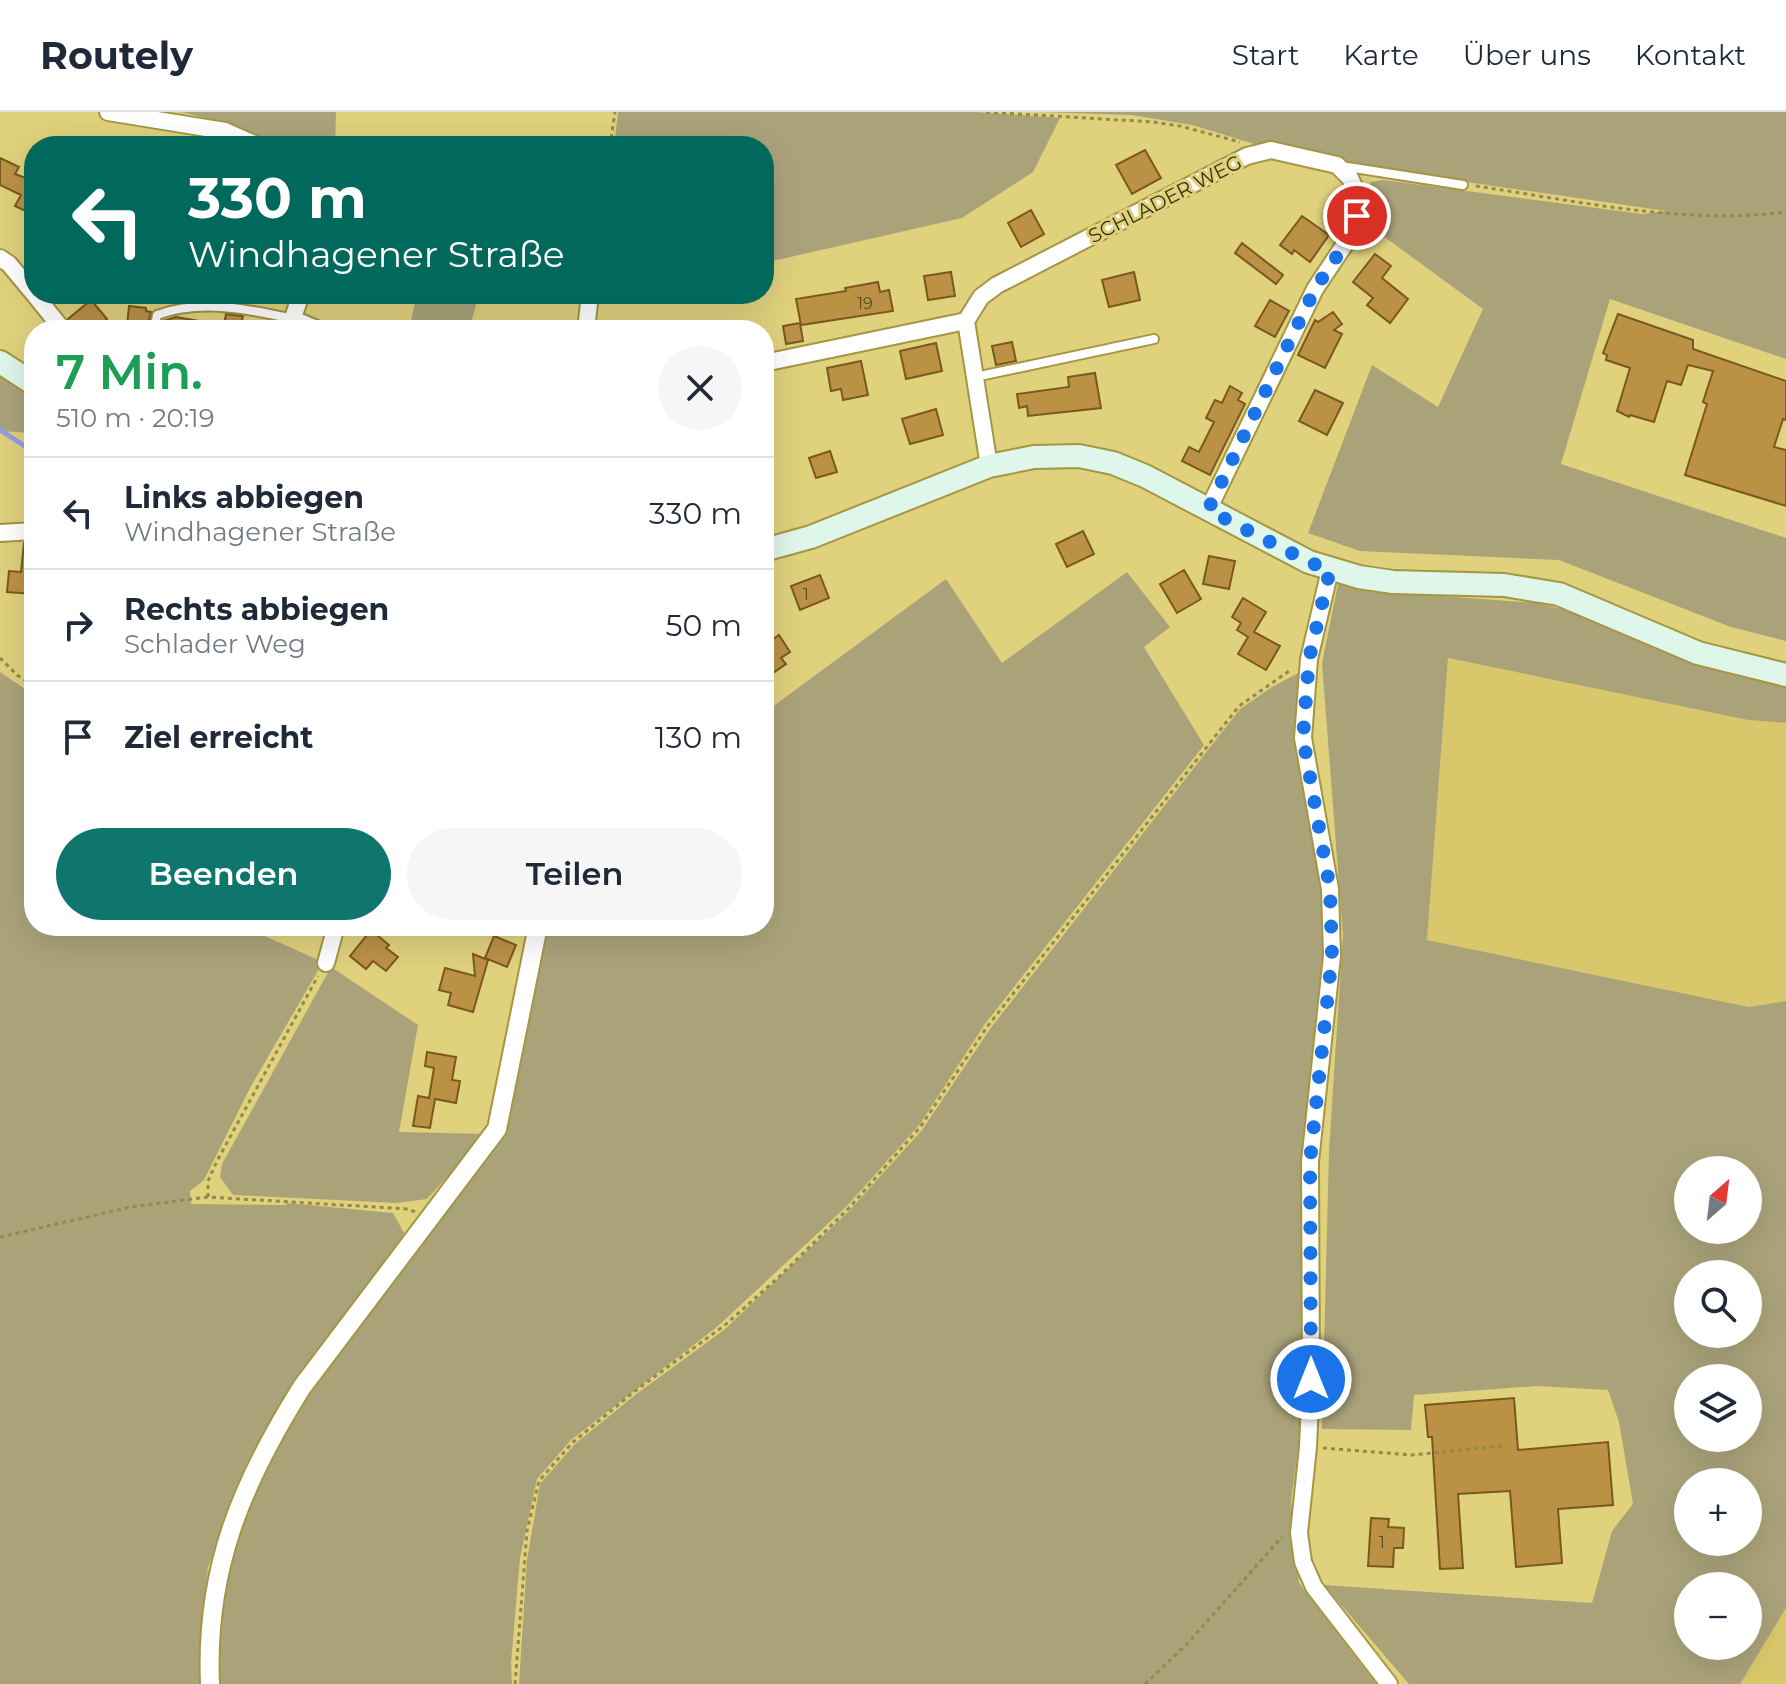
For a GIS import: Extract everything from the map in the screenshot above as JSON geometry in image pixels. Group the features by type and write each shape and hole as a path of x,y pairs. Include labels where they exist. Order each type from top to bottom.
{"main road":[{"path":"0,362 24,378"},
{"path":"774,547 811,537 989,466 1034,457 1079,456 1113,463 1145,476 1330,570 1393,582 1533,588 1575,601 1698,653 1786,675"}],"street":[{"path":"108,112 225,131 236,136"},
{"name":"SCHLADER WEG","path":"966,321 981,297 997,285 1247,156 1271,150 1337,165"},
{"path":"1208,510 1315,289 1351,235 1359,197 1350,178 1337,165"},
{"path":"0,258 24,282"},
{"path":"42,304 55,320"},
{"path":"774,361 966,321 989,466"},
{"path":"0,533 24,532"},
{"path":"1330,570 1309,659 1303,738 1330,889 1332,956 1310,1162 1311,1379 1308,1447 1299,1522 1303,1562 1314,1587 1389,1684"},
{"path":"326,963 333,936"},
{"path":"210,1684 208,1641 220,1562 254,1473 302,1387 497,1129 536,936"}],"lane":[{"path":"1337,165 1463,185"},
{"path":"156,320 157,315 208,306 241,307 279,320"},
{"path":"975,377 1154,339"}],"path":[{"path":"611,136 615,112"},
{"path":"986,112 1153,122 1240,142"},
{"path":"1463,185 1644,210 1714,214 1786,212"},
{"path":"0,658 24,680"},
{"path":"515,1684 525,1546 539,1481 572,1443 635,1391 725,1325 849,1208 921,1126 987,1027 1239,706 1309,659"},
{"path":"208,1197 208,1181 217,1161 326,963"},
{"path":"0,1237 131,1207 208,1197 408,1209 428,1220"},
{"path":"1308,1447 1412,1455 1503,1446"},
{"path":"1145,1684 1207,1622 1287,1531 1299,1522"}],"shaded area":[{"path":"181,112 336,112 335,136 251,136 226,123"},
{"path":"618,112 976,112 1060,118 1033,172 962,218 774,261 774,136 615,136"},
{"path":"1041,112 1786,112 1786,359 1610,299 1561,464 1786,538 1786,641 1731,627 1559,560 1360,551 1308,533 1372,365 1438,407 1483,309 1360,219 1371,182 1383,180 1642,214 1666,211 1370,168 1264,147 1192,125 1131,115"},
{"path":"415,304 476,304 472,320 411,320"},
{"path":"0,373 24,388 24,432 0,431"},
{"path":"1127,572 1170,627 1144,647 1204,745 985,1024 920,1124 847,1206 718,1326 571,1440 537,1479 520,1558 512,1684 219,1684 218,1625 230,1556 260,1477 309,1391 504,1133 546,936 774,936 774,706 946,579 1002,663"},
{"path":"1338,584 1400,593 1538,603 1584,615 1786,683 1786,723 1748,720 1448,658 1427,940 1749,1007 1786,1001 1786,1608 1762,1648 1762,1572 1674,1572 1674,1660 1755,1660 1740,1684 1409,1684 1324,1585 1592,1603 1612,1531 1633,1504 1619,1422 1608,1390 1536,1386 1414,1395 1411,1430 1322,1429 1329,1150 1343,935 1322,663"},
{"path":"1448,658 1748,720 1786,723 1786,1001 1749,1007 1427,940"},
{"path":"1304,670 1327,920 1308,1378 1291,1501 1299,1583 1376,1684 519,1684 527,1560 540,1484 574,1445 635,1395 724,1330 848,1212 922,1130 990,1029 1240,709"},
{"path":"0,672 24,688 24,936 264,936 323,962 250,1088 204,1180 190,1191 191,1204 287,1203 393,1213 404,1233 382,1272 296,1381 247,1462 208,1567 200,1645 202,1684 0,1684"},
{"path":"331,967 418,1025 399,1132 487,1134 427,1199 397,1203 233,1195 220,1177 222,1164"},
{"path":"1786,1608 1786,1684 1740,1684 1755,1660 1762,1660 1762,1648"}],"building":[{"path":"1145,150 1161,178 1132,194 1116,165"},
{"path":"0,158 19,167 15,174 24,177 24,210 15,206 21,195 0,185"},
{"path":"1031,210 1044,234 1021,247 1008,223"},
{"path":"1302,216 1329,235 1310,262 1294,250 1292,254 1280,245"},
{"path":"1242,243 1283,275 1276,284 1235,253"},
{"path":"1375,254 1391,266 1382,278 1408,299 1390,323 1367,305 1373,298 1353,282"},
{"path":"951,272 955,296 928,300 924,276"},
{"path":"1134,272 1140,300 1109,307 1102,280"},
{"path":"878,282 880,292 889,290 893,311 801,325 796,299"},
{"path":"1270,300 1289,311 1275,337 1255,326"},
{"path":"86,304 94,304 107,319 69,320"},
{"path":"129,306 146,308 151,312 149,320 128,320"},
{"path":"1333,312 1342,324 1334,330 1342,334 1325,368 1298,355 1315,320 1318,322"},
{"path":"226,314 243,316 242,320 225,320"},
{"path":"1618,314 1693,340 1693,349 1786,381 1786,420 1783,419 1774,447 1786,450 1786,506 1685,475 1707,404 1703,402 1713,371 1688,365 1681,385 1667,381 1654,422 1617,411 1630,368 1606,360 1607,355 1603,353"},
{"path":"176,317 194,320 166,320"},
{"path":"800,323 803,341 786,344 783,326"},
{"path":"1012,342 1016,361 996,365 992,346"},
{"path":"936,343 942,371 906,379 900,351"},
{"path":"861,361 868,395 843,400 841,389 831,391 827,368"},
{"path":"1095,373 1101,408 1028,416 1027,406 1019,408 1017,394 1069,387 1068,377"},
{"path":"1230,386 1242,393 1238,400 1245,404 1210,475 1182,461 1189,447 1199,452 1214,422 1206,418 1215,400 1222,403"},
{"path":"1315,390 1343,403 1327,435 1299,421"},
{"path":"936,409 943,435 910,444 902,419"},
{"path":"830,451 837,472 816,478 809,458"},
{"path":"1083,531 1094,554 1067,567 1056,544"},
{"path":"24,543 24,593 7,592 9,571 21,572"},
{"path":"1209,556 1235,561 1229,589 1203,584"},
{"path":"1184,570 1201,599 1177,613 1160,584"},
{"path":"820,575 829,598 800,610 791,586"},
{"path":"1243,598 1266,612 1254,632 1280,646 1266,670 1238,654 1248,637 1237,630 1241,623 1232,617"},
{"path":"779,635 790,652 781,658 786,664 774,672 774,638"},
{"path":"366,936 378,936 389,945 386,948 398,957 386,971 373,961 366,969 350,956"},
{"path":"494,936 516,945 507,967 485,958"},
{"path":"473,954 488,960 473,1012 448,1005 451,993 439,990 445,968 475,976"},
{"path":"427,1052 456,1057 452,1080 460,1081 456,1103 435,1099 430,1128 413,1126 418,1096 429,1098 434,1068 425,1066"},
{"path":"1514,1398 1518,1450 1608,1442 1613,1505 1558,1509 1562,1563 1516,1567 1510,1491 1458,1494 1463,1568 1440,1569 1432,1437 1428,1437 1425,1405"},
{"path":"1371,1518 1389,1519 1388,1527 1404,1528 1403,1548 1394,1548 1393,1567 1368,1566"}],"waterway":[{"path":"0,430 24,446"}],"route":[{"path":"1311,1379 1310,1162 1332,956 1330,889 1303,738 1309,659 1330,570 1208,510 1315,289 1351,235 1357,216"}]}
